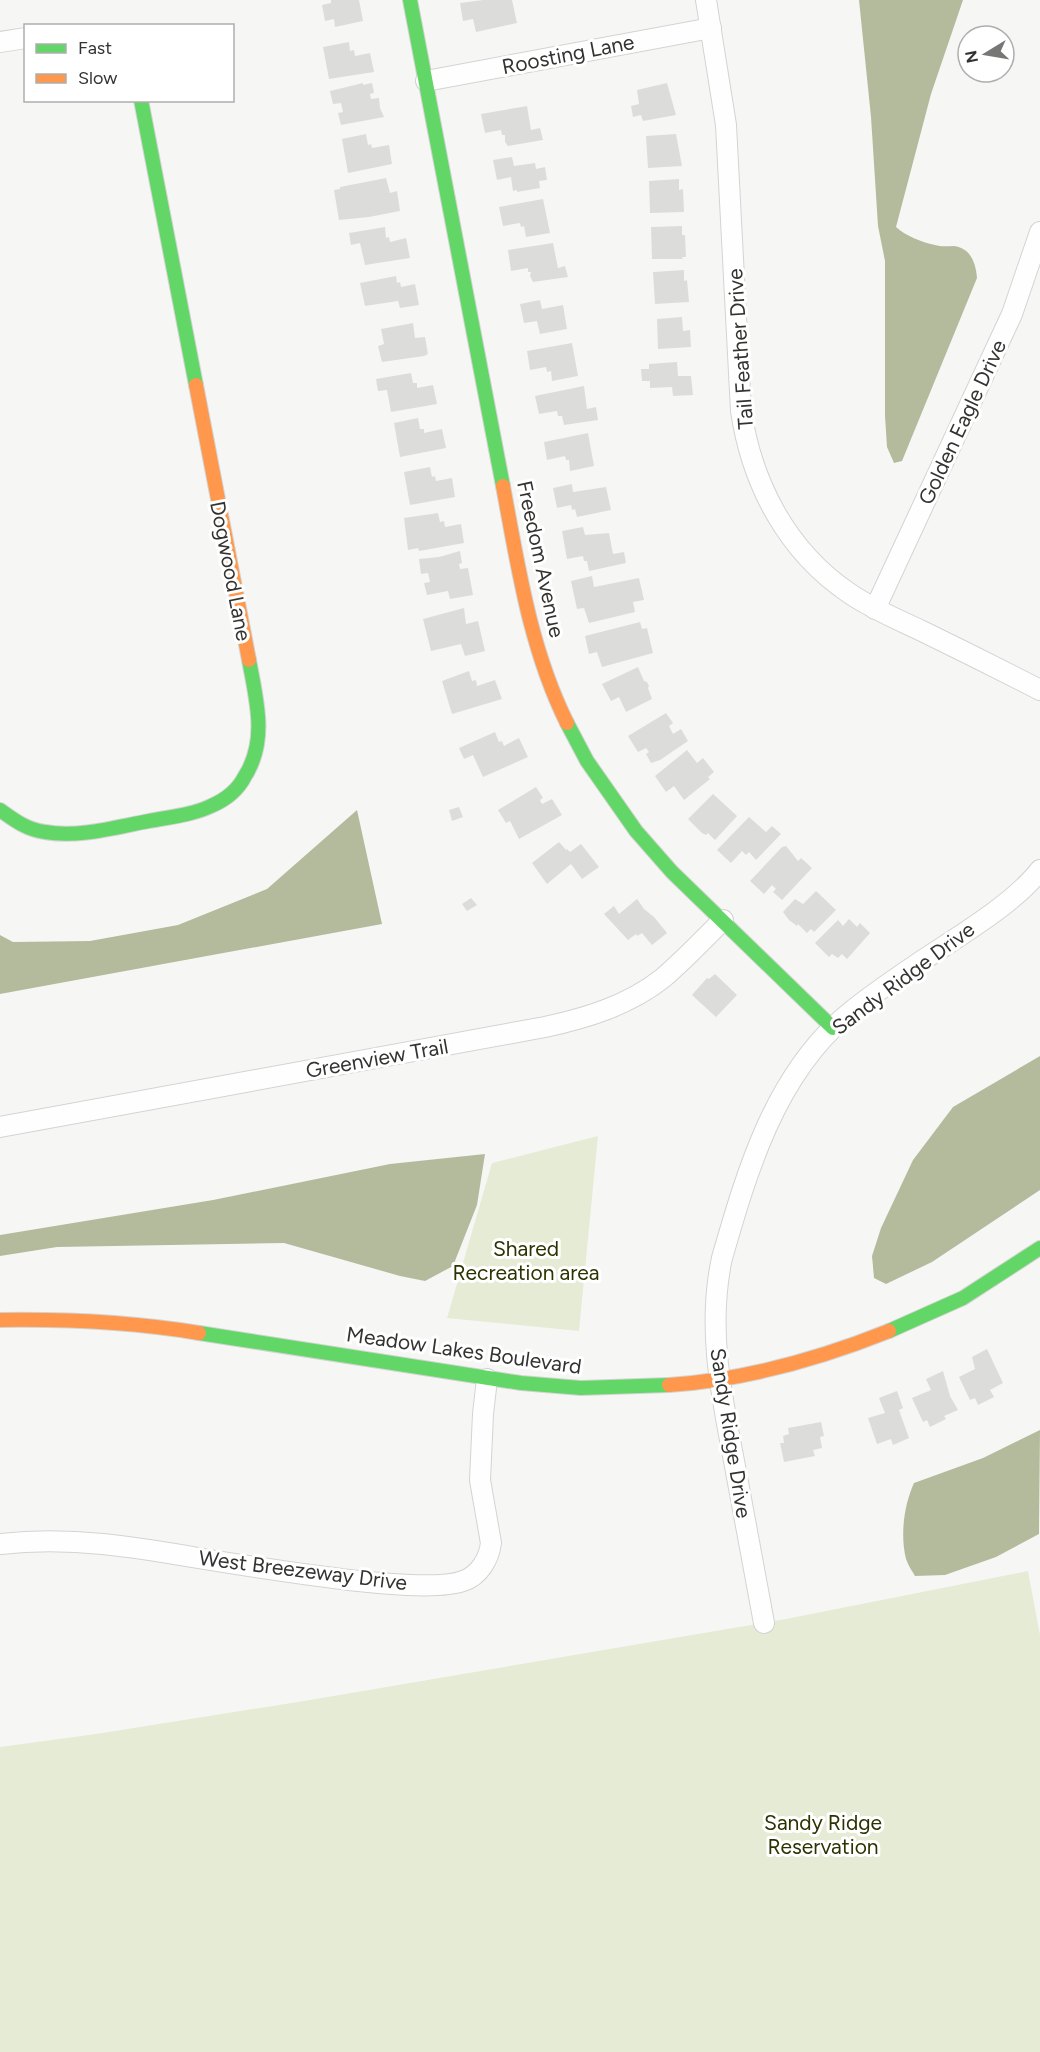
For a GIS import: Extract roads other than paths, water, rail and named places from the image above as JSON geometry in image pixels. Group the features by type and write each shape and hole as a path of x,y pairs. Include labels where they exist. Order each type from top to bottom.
{"street":[{"name":"Freedom Avenue","path":"410,0 521,584 536,642 572,734 608,793 654,853 833,1028"},
{"name":"Tail Feather Drive","path":"706,0 723,95 727,135 741,411 749,451 764,492 796,546 842,588 875,609 1040,690"},
{"name":"Roosting Lane","path":"426,81 711,28"},
{"path":"0,42 24,38"},
{"name":"Dogwood Lane","path":"0,810 23,827 40,832 68,835 194,813 227,798 237,788 252,764 257,745 259,715 141,102"},
{"name":"Golden Eagle Drive","path":"875,609 1012,314 1040,232"},
{"name":"Sandy Ridge Drive","path":"764,1623 719,1379 715,1330 718,1275 742,1192 761,1138 794,1075 833,1028 885,986 1009,900 1040,870"},
{"name":"Greenview Trail","path":"0,1127 578,1020 631,998 653,984 679,964 723,920"},
{"name":"Meadow Lakes Boulevard","path":"0,1320 61,1319 143,1324 487,1379 580,1388 649,1386 719,1379 794,1365 855,1345 953,1303 1040,1248"},
{"name":"West Breezeway Drive","path":"0,1544 40,1541 97,1542 292,1574 366,1582 424,1584 462,1582 481,1568 490,1552 491,1543 480,1480 487,1379"}],"park label":[{"name":"Shared Recreation area","path":"526,1260"},
{"name":"Sandy Ridge Reservation","path":"823,1834"}]}
